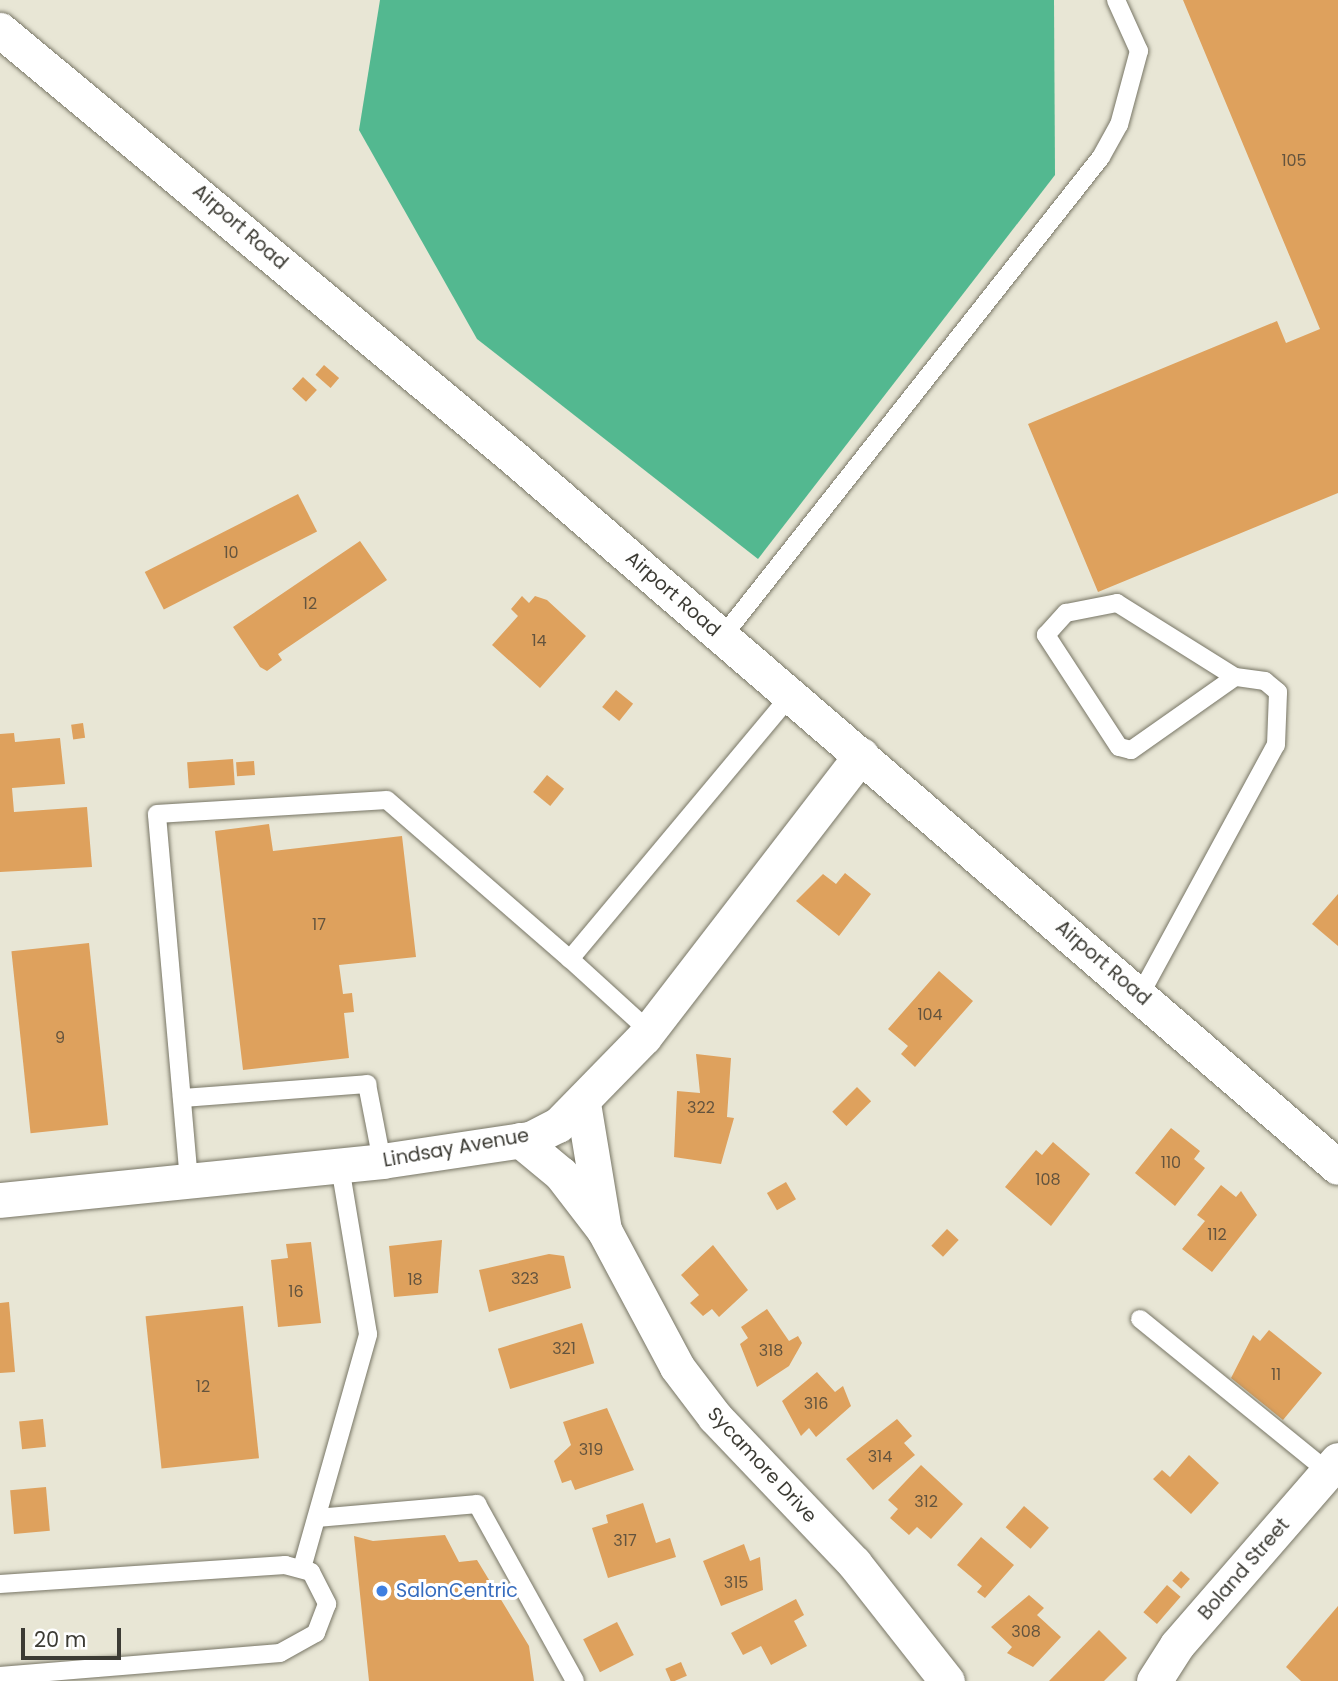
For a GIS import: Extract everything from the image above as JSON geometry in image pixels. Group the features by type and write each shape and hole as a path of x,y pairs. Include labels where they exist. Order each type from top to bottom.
{"street":[{"name":"Airport Road","path":"0,30 723,636 1338,1167"},
{"name":"Lindsay Avenue","path":"0,1200 382,1161 520,1140 558,1125 583,1103 649,1031 861,755"},
{"name":"Sycamore Drive","path":"583,1103 604,1230"},
{"name":"Sycamore Drive","path":"520,1140 561,1174 604,1230 677,1367 715,1417 855,1563 947,1681"},
{"name":"Boland Street","path":"1154,1681 1177,1645 1333,1466"}],"lane":[{"path":"723,636 1101,157 1119,125 1139,51 1116,0"},
{"path":"1140,995 1276,745 1278,692 1265,681 1235,677 1117,603 1066,613 1046,635 1110,738 1131,750 1235,677"},
{"path":"570,959 791,695"},
{"path":"188,1181 157,814 387,800 649,1031"},
{"path":"181,1098 367,1084 382,1161"},
{"path":"302,1568 368,1334 340,1166"},
{"path":"1140,1319 1333,1466"},
{"path":"317,1518 477,1504 575,1681"},
{"path":"0,1584 302,1568 320,1582 326,1614 316,1633 291,1650 0,1676"}],"green space":[{"path":"380,0 1054,0 1055,175 758,559 477,339 359,130"}],"building":[{"path":"1183,0 1338,0 1338,493 1098,592 1028,424 1277,321 1286,343 1320,329"},
{"path":"324,365 339,378 331,388 315,375"},
{"path":"303,377 317,390 306,402 292,389"},
{"path":"298,494 317,531 164,610 145,572"},
{"path":"360,541 387,580 278,654 282,660 267,671 260,667 233,627"},
{"path":"522,596 529,603 535,596 547,600 586,636 540,688 492,645 518,616 511,609"},
{"path":"616,690 633,704 619,721 602,707"},
{"path":"83,723 85,738 73,740 71,725"},
{"path":"14,733 15,742 60,738 65,784 12,788 14,812 87,807 92,867 0,872 0,734"},
{"path":"233,759 235,785 189,788 187,762"},
{"path":"254,761 255,775 237,776 236,762"},
{"path":"547,775 564,789 550,806 533,792"},
{"path":"269,824 273,851 402,836 416,957 339,965 343,994 352,993 354,1012 344,1013 349,1058 243,1070 215,831"},
{"path":"845,873 871,894 839,936 796,901 823,874 836,884"},
{"path":"1338,894 1338,946 1312,924"},
{"path":"89,943 108,1125 31,1133 11,951"},
{"path":"939,971 973,1001 915,1067 901,1054 908,1046 888,1029"},
{"path":"696,1054 731,1058 727,1117 734,1118 721,1164 674,1157 677,1091 700,1093"},
{"path":"857,1087 871,1101 846,1126 832,1112"},
{"path":"1171,1128 1200,1151 1194,1159 1205,1168 1175,1206 1135,1173"},
{"path":"1053,1142 1090,1174 1051,1226 1005,1187 1036,1150 1042,1155"},
{"path":"786,1182 796,1199 777,1210 767,1193"},
{"path":"1221,1185 1236,1197 1241,1191 1257,1215 1212,1272 1182,1249 1205,1221 1197,1215"},
{"path":"947,1229 959,1240 943,1257 931,1246"},
{"path":"442,1240 438,1293 394,1297 389,1246"},
{"path":"311,1242 321,1323 278,1327 271,1260 288,1258 286,1244"},
{"path":"713,1245 748,1290 719,1317 712,1309 703,1316 690,1303 699,1295 681,1275"},
{"path":"549,1254 564,1256 571,1288 489,1312 479,1270"},
{"path":"9,1302 15,1372 0,1373 0,1303"},
{"path":"243,1306 259,1458 162,1468 146,1316"},
{"path":"767,1309 789,1341 798,1336 802,1343 789,1366 757,1387 740,1344 748,1338 741,1327"},
{"path":"582,1323 594,1363 510,1389 498,1349"},
{"path":"1269,1330 1322,1373 1283,1420 1231,1378 1253,1335 1260,1341"},
{"path":"817,1372 835,1392 843,1386 851,1406 816,1437 809,1428 801,1436 782,1401"},
{"path":"607,1408 634,1470 575,1490 571,1480 562,1483 554,1461 571,1445 563,1422"},
{"path":"43,1419 46,1447 22,1449 19,1422"},
{"path":"897,1419 912,1436 904,1443 915,1455 873,1490 846,1459"},
{"path":"1189,1455 1219,1483 1191,1514 1153,1479 1162,1470 1170,1477"},
{"path":"921,1465 963,1504 931,1539 917,1527 909,1535 890,1518 898,1509 888,1500"},
{"path":"46,1487 50,1531 14,1534 10,1490"},
{"path":"643,1503 656,1543 670,1538 676,1557 608,1578 592,1528 608,1523 606,1515"},
{"path":"1024,1506 1049,1528 1031,1549 1006,1527"},
{"path":"445,1535 459,1562 477,1560 529,1646 534,1681 369,1681 354,1536 373,1541"},
{"path":"981,1537 1014,1565 985,1598 977,1592 982,1586 957,1565"},
{"path":"744,1544 750,1561 760,1557 763,1590 721,1606 703,1561"},
{"path":"1181,1571 1190,1579 1181,1589 1172,1581"},
{"path":"1167,1585 1181,1597 1157,1624 1143,1612"},
{"path":"1029,1595 1044,1608 1037,1615 1061,1637 1033,1667 1007,1653 1012,1647 991,1627"},
{"path":"796,1599 804,1615 794,1621 807,1646 771,1665 761,1646 743,1655 731,1633"},
{"path":"1338,1606 1338,1681 1301,1681 1286,1667"},
{"path":"617,1622 634,1655 600,1672 583,1639"},
{"path":"1099,1630 1127,1658 1104,1681 1049,1681"},
{"path":"681,1662 687,1676 671,1681 665,1669"}],"place":[{"name":"SalonCentric","path":"382,1591"}]}
